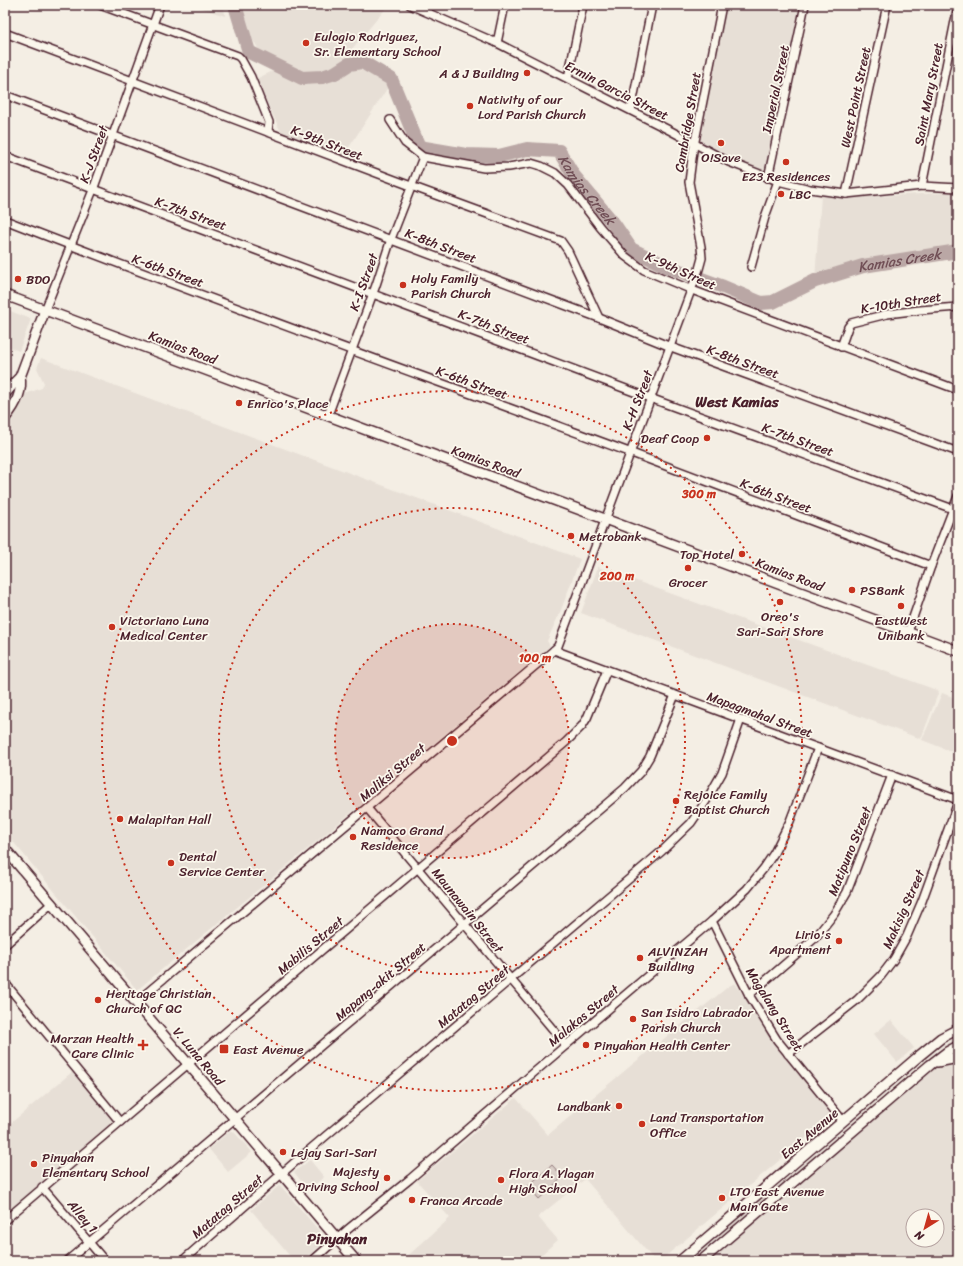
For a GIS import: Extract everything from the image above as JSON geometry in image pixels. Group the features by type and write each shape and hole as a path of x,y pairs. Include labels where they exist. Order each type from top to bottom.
{"main road":[{"name":"Kamias Road","path":"5,295 958,651"},
{"path":"5,418 14,406 19,394 21,384 20,377 45,310"},
{"path":"5,394 20,377"},
{"name":"V. Luna Road","path":"5,849 356,1261"},
{"path":"949,1034 958,1025"},
{"name":"East Avenue","path":"680,1261 919,1056 941,1038 958,1029"},
{"name":"East Avenue","path":"702,1261 930,1065 947,1052 958,1046"},
{"path":"930,1065 943,1060 958,1058"}],"street":[{"path":"100,5 233,54 241,59 251,77 269,122 268,132"},
{"name":"K-J Street","path":"45,310 93,190 160,5"},
{"name":"Ermin Garcia Street","path":"410,5 421,7 497,43 631,110 729,162 778,182 810,189 846,194 922,186 958,188"},
{"path":"497,43 505,5"},
{"path":"568,78 583,5"},
{"path":"631,110 652,5"},
{"name":"Cambridge Street","path":"693,287 702,258 689,182 693,151 722,5"},
{"name":"Imperial Street","path":"768,178 805,5"},
{"name":"West Point Street","path":"846,194 887,5"},
{"name":"Saint Mary Street","path":"922,186 958,6"},
{"name":"K-9th Street","path":"5,33 132,82 561,241 568,251 600,318"},
{"name":"K-8th Street","path":"5,95 600,318 670,347 958,452"},
{"name":"K-9th Street","path":"390,120 406,143 423,157 484,168 509,167 531,163 555,173 568,186 625,256 644,270 693,287 841,347 958,390"},
{"name":"K-7th Street","path":"5,156 650,398 953,509"},
{"name":"K-I Street","path":"328,416 391,239 423,157"},
{"path":"751,267 765,218 778,182"},
{"name":"K-6th Street","path":"5,220 71,246 931,566"},
{"name":"K-H Street","path":"606,519 650,398 693,287"},
{"name":"K-10th Street","path":"841,347 851,322 887,314 933,308 958,307"},
{"path":"908,632 958,496"},
{"name":"Maliksi Street","path":"136,1002 554,650 561,640 606,519"},
{"name":"Mapagmahal Street","path":"554,650 892,775 958,801"},
{"name":"Mabilis Street","path":"5,1220 566,742 582,726 587,718 607,670"},
{"name":"Mapang-akit Street","path":"67,1261 625,788 642,771 650,756 675,695"},
{"name":"Matatag Street","path":"182,1261 282,1174 662,851 691,823 722,773 741,719"},
{"name":"Malakas Street","path":"312,1261 422,1170 712,921 747,888 764,868 774,853 790,821 818,748"},
{"name":"Matipuno Street","path":"749,995 815,938 834,914 847,892 892,775"},
{"name":"Makisig Street","path":"788,1054 857,1000 881,976 894,959 922,901 958,801"},
{"name":"Maunawain Street","path":"367,808 566,1045"},
{"path":"5,945 52,903"},
{"name":"Magalang Street","path":"712,921 749,995 777,1040 843,1121"},
{"path":"5,983 120,1122"},
{"name":"Alley 1","path":"42,1187 105,1261"}],"shaded area":[{"path":"192,5 224,5 225,16"},
{"name":"Eulogio Rodriguez, Sr. Elementary School","path":"242,5 384,5 387,7 336,68 316,75 301,75 263,56 246,29"},
{"path":"726,5 802,5 767,173 698,141"},
{"path":"349,69 375,72 390,84 344,155 281,132 256,79 273,71 308,80 339,80"},
{"path":"958,192 958,249 890,258 830,273 815,279 821,196 884,196"},
{"path":"5,309 31,319 19,351 5,345"},
{"path":"41,358 580,559 561,610 547,641 550,646 137,990 5,832 5,429 25,394 42,388 44,383 37,368"},
{"path":"598,567 939,691 921,739 581,613"},
{"path":"942,693 958,699 958,754 922,740"},
{"path":"735,983 778,1049 832,1116 660,1261 655,1261 585,1179 538,1217 558,1240 534,1261 402,1261 450,1218 417,1181 516,1098 548,1135 634,1063 729,986"},
{"path":"891,1020 914,1048 897,1062 874,1034"},
{"path":"958,1037 958,1261 689,1261 945,1045"},
{"name":"Pinyahan Elementary School","path":"72,1072 113,1121 12,1208 5,1200 5,1128"},
{"path":"230,1131 233,1131 252,1152 228,1172 209,1149"},
{"path":"310,1160 324,1177 308,1190 294,1172"},
{"path":"552,1165 563,1177 539,1199 528,1186"},
{"path":"280,1185 327,1240 302,1261 294,1261 251,1210"}],"waterway":[{"name":"Kamias Creek","path":"235,5 249,52 302,78 322,77 335,73 349,64 362,62 391,79 419,147 466,155 499,156 527,149 559,151 574,176 614,224 631,249 666,266 721,286 761,303 773,302 815,281 863,266 958,251"}],"place":[{"name":"Eulogio Rodriguez, Sr. Elementary School","path":"306,43"},
{"name":"A & J Building","path":"527,73"},
{"name":"Nativity of our Lord Parish Church","path":"470,106"},
{"name":"O!Save","path":"721,143"},
{"name":"E23 Residences","path":"786,162"},
{"name":"LBC","path":"781,194"},
{"name":"BDO","path":"18,279"},
{"name":"Holy Family Parish Church","path":"403,285"},
{"name":"Enrico's Place","path":"239,403"},
{"name":"Deaf Coop","path":"707,438"},
{"name":"Metrobank","path":"571,536"},
{"name":"Top Hotel","path":"742,554"},
{"name":"Grocer","path":"688,568"},
{"name":"PSBank","path":"852,590"},
{"name":"Oreo's Sari-Sari Store","path":"780,602"},
{"name":"EastWest Unibank","path":"901,606"},
{"name":"Victoriano Luna Medical Center","path":"112,627"},
{"name":"Rejoice Family Baptist Church","path":"676,801"},
{"name":"Malapitan Hall","path":"120,819"},
{"name":"Namoco Grand Residence","path":"353,837"},
{"name":"Dental Service Center","path":"171,863"},
{"name":"Lirio's Apartment","path":"839,941"},
{"name":"ALVINZAH Building","path":"640,958"},
{"name":"Heritage Christian Church of QC","path":"98,1000"},
{"name":"San Isidro Labrador Parish Church","path":"633,1019"},
{"name":"Marzan Health Care Clinic","path":"143,1045"},
{"name":"Pinyahan Health Center","path":"586,1045"},
{"name":"East Avenue","path":"224,1049"},
{"name":"Landbank","path":"619,1106"},
{"name":"Land Transportation Office","path":"642,1124"},
{"name":"Lejay Sari-Sari","path":"283,1152"},
{"name":"Pinyahan Elementary School","path":"34,1164"},
{"name":"Majesty Driving School","path":"387,1178"},
{"name":"Flora A. Ylagan High School","path":"501,1180"},
{"name":"LTO East Avenue Main Gate","path":"722,1198"},
{"name":"Franca Arcade","path":"412,1200"}],"district":[{"name":"West Kamias","path":"737,402"},
{"name":"Pinyahan","path":"337,1239"}]}
